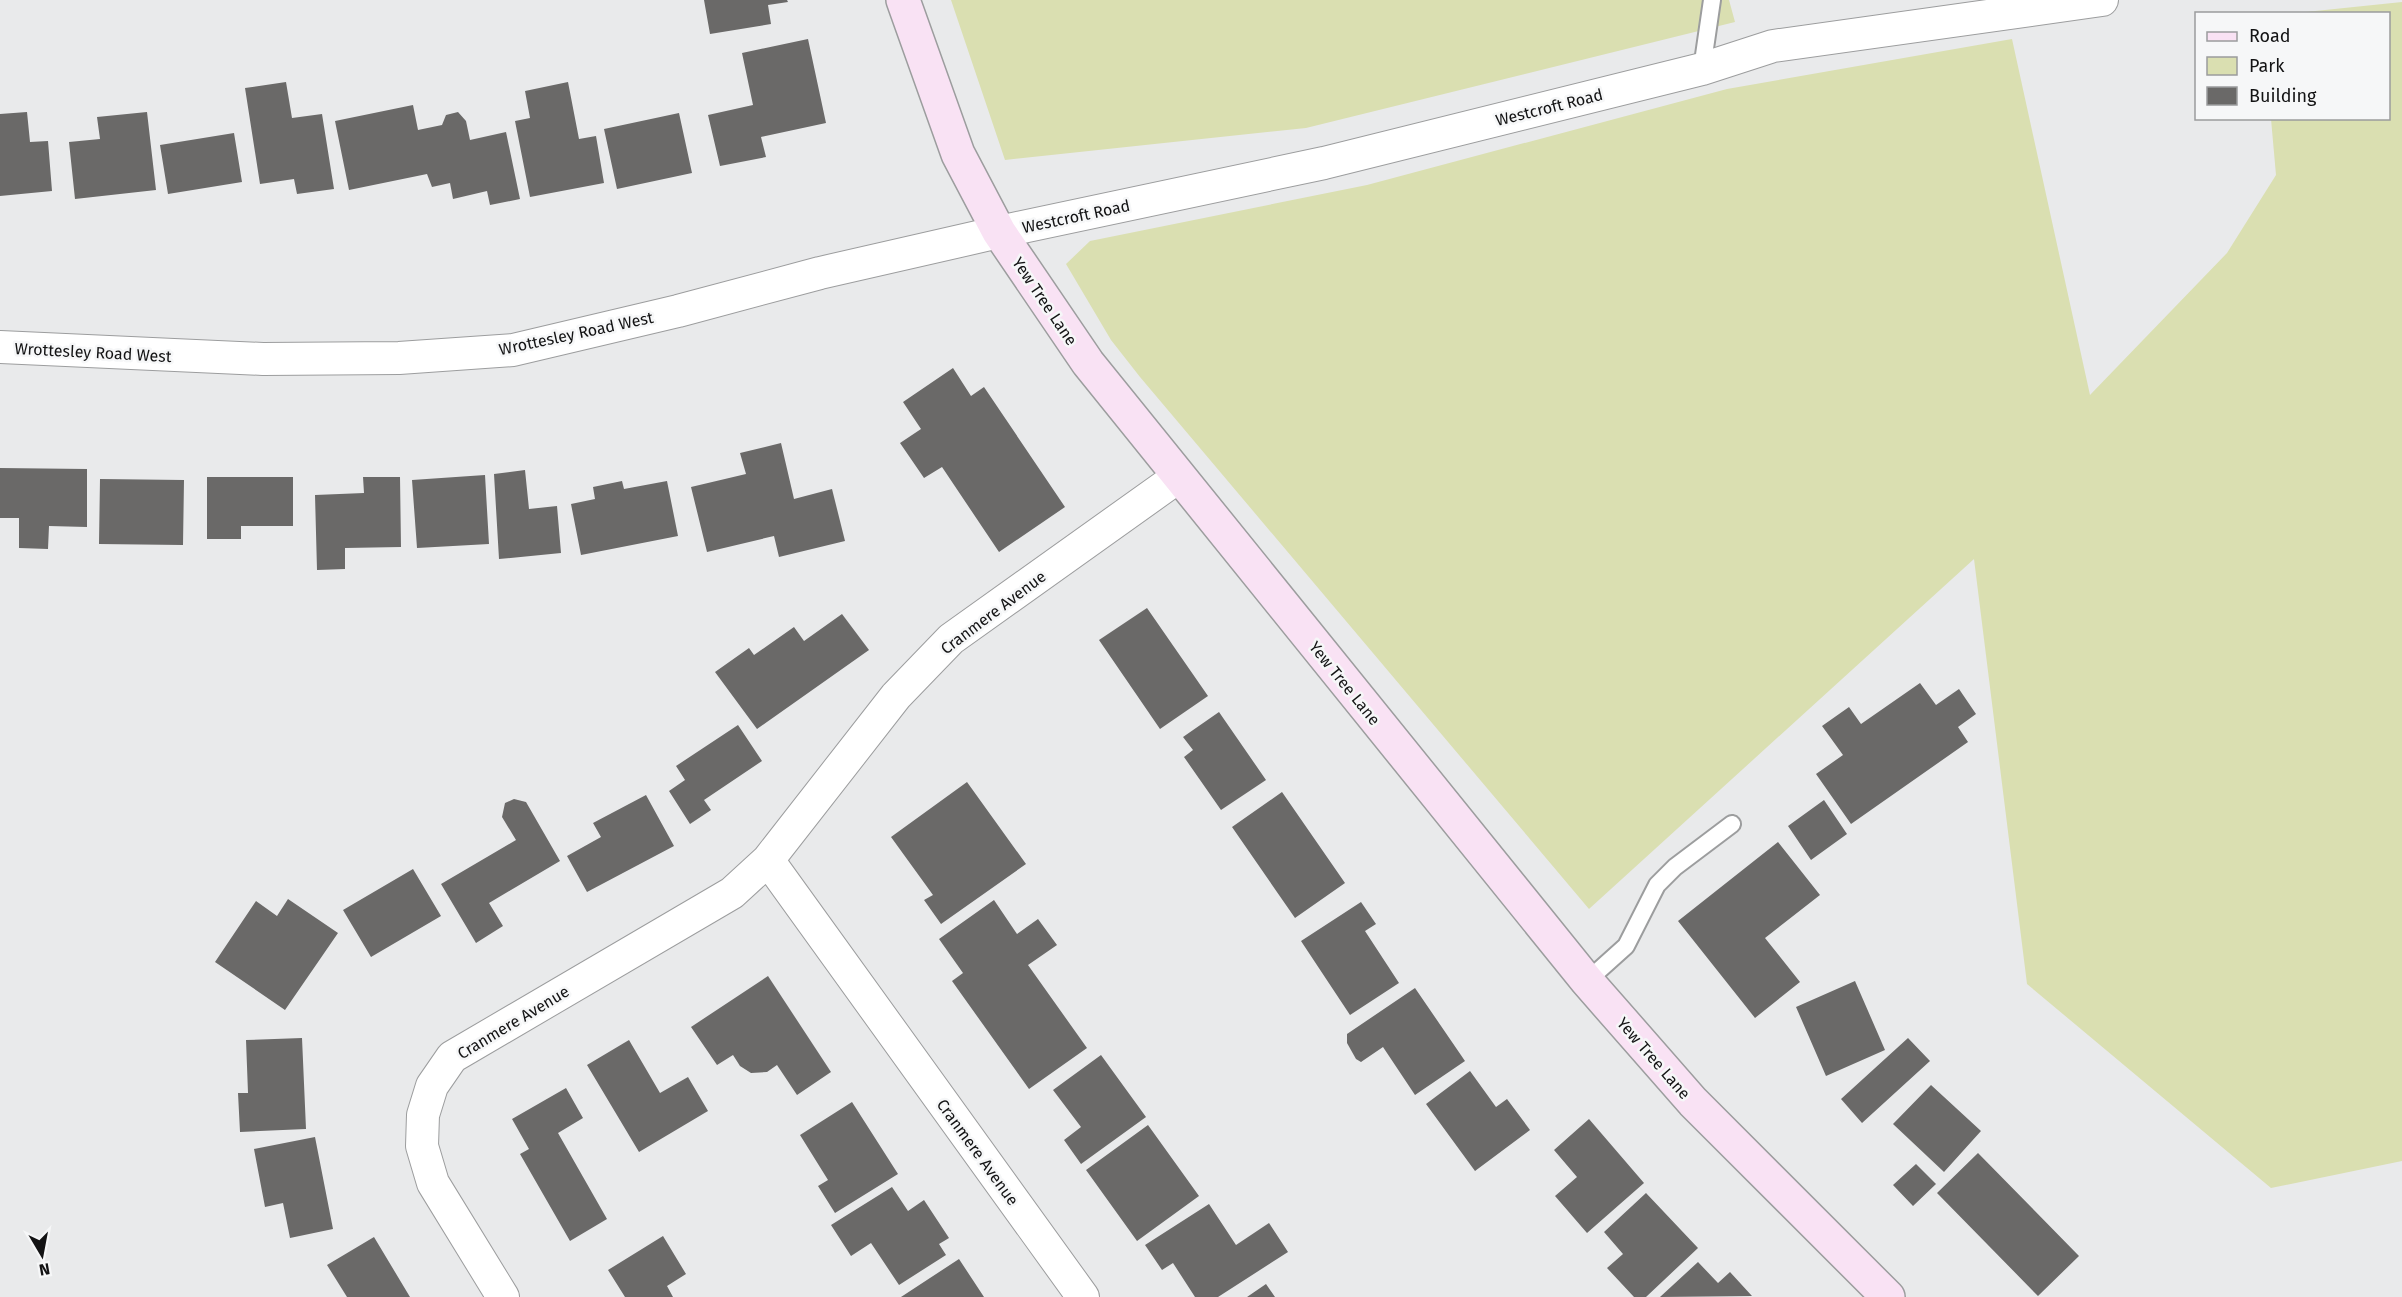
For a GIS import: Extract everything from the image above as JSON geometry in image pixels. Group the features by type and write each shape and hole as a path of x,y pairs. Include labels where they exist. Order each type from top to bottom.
{"street":[{"name":"Yew Tree Lane","path":"903,0 958,154 999,232 1088,363 1587,981 1693,1102 1888,1297"},
{"name":"Westcroft Road","path":"999,232 1324,163 1702,69 1773,46 2102,0"},
{"name":"Wrottesley Road West","path":"0,347 262,359 399,358 513,350 678,311 820,273 999,232"},
{"name":"Cranmere Avenue","path":"503,1297 433,1183 422,1146 423,1115 432,1086 452,1058 732,893 768,860 896,696 951,639 1178,477"},
{"name":"Cranmere Avenue","path":"768,860 1083,1297"}],"lane":[{"path":"1702,69 1712,0"},
{"path":"1587,981 1626,946 1658,885 1675,867 1732,824"}],"green space":[{"path":"951,0 1729,0 1735,22 1306,128 1005,160"},
{"path":"2402,2 2402,1161 2271,1188 2027,984 1974,559 1589,909 1140,377 1111,340 1066,264 1090,241 1367,185 1727,89 2012,39 2090,395 2227,253 2276,175 2271,120 2390,120 2390,12 2306,12"}],"building":[{"path":"704,0 787,0 788,2 768,5 771,24 710,34"},
{"path":"808,39 826,123 761,137 766,157 720,166 708,115 753,105 742,53"},
{"path":"286,82 292,118 322,114 334,189 297,194 294,179 260,184 245,88"},
{"path":"568,82 579,139 596,136 604,183 530,197 515,121 530,118 525,91"},
{"path":"413,105 418,130 442,125 446,115 458,112 466,121 470,140 506,132 520,199 490,205 487,191 453,199 450,183 432,187 427,174 349,190 335,121"},
{"path":"27,112 30,142 48,141 52,191 0,196 0,114"},
{"path":"147,112 156,190 75,199 69,142 100,139 97,117"},
{"path":"679,113 692,173 617,189 604,129"},
{"path":"234,133 242,182 168,194 160,145"},
{"path":"953,368 971,396 984,387 1065,507 999,552 942,467 924,478 900,443 921,429 903,402"},
{"path":"781,443 794,499 832,489 845,541 779,557 774,536 707,552 691,487 746,474 740,453"},
{"path":"0,468 87,469 87,527 49,526 48,549 19,548 19,518 0,518"},
{"path":"525,470 529,509 557,506 561,553 499,559 494,474"},
{"path":"485,475 489,544 417,548 412,480"},
{"path":"207,477 293,477 293,526 241,526 241,539 207,539"},
{"path":"363,477 400,477 401,547 345,548 345,569 317,570 315,495 364,493"},
{"path":"100,479 184,480 183,545 99,544"},
{"path":"622,481 624,489 667,481 678,536 581,555 571,504 595,499 593,487"},
{"path":"1147,608 1208,696 1160,729 1099,640"},
{"path":"842,614 869,650 757,729 715,672 749,648 754,655 794,627 804,641"},
{"path":"1920,683 1936,705 1959,689 1976,714 1958,727 1968,742 1851,824 1816,774 1843,755 1822,726 1849,707 1861,724"},
{"path":"1219,712 1266,780 1221,810 1184,757 1193,750 1183,737"},
{"path":"738,725 762,761 704,800 711,810 690,824 669,791 685,780 676,766"},
{"path":"967,782 1026,864 941,924 924,900 933,895 891,837"},
{"path":"1282,792 1345,883 1295,918 1232,827"},
{"path":"646,795 674,846 587,892 567,856 601,837 593,823"},
{"path":"514,799 526,802 560,861 489,903 503,926 476,943 441,884 516,840 502,817 505,803"},
{"path":"1824,800 1847,834 1811,860 1788,826"},
{"path":"1778,842 1820,895 1765,938 1800,982 1755,1018 1678,921"},
{"path":"413,869 441,916 371,957 343,910"},
{"path":"288,899 338,933 285,1010 215,962 256,901 277,916"},
{"path":"994,900 1017,934 1038,919 1057,945 1028,965 1087,1048 1029,1089 952,981 963,973 939,939"},
{"path":"1361,902 1376,924 1365,931 1399,983 1350,1015 1301,941"},
{"path":"768,976 831,1072 797,1095 777,1065 767,1072 751,1073 740,1066 733,1055 717,1065 691,1027"},
{"path":"1855,981 1885,1050 1826,1076 1796,1007"},
{"path":"1415,988 1465,1061 1415,1095 1383,1047 1361,1062 1356,1059 1347,1043 1347,1034"},
{"path":"302,1038 306,1129 240,1132 238,1093 248,1093 246,1040"},
{"path":"1908,1038 1930,1061 1862,1123 1841,1099"},
{"path":"629,1040 660,1093 688,1077 708,1111 639,1152 587,1065"},
{"path":"1101,1055 1146,1117 1081,1164 1064,1140 1081,1127 1053,1090"},
{"path":"1470,1071 1496,1107 1507,1099 1530,1130 1475,1171 1426,1104"},
{"path":"1931,1085 1981,1131 1944,1172 1893,1124"},
{"path":"566,1088 583,1118 558,1133 607,1219 570,1241 520,1154 529,1149 512,1119"},
{"path":"852,1102 898,1174 835,1213 818,1186 828,1180 800,1135"},
{"path":"1589,1119 1644,1183 1587,1233 1555,1196 1577,1177 1554,1150"},
{"path":"1148,1125 1199,1196 1137,1241 1086,1170"},
{"path":"315,1137 333,1229 290,1238 283,1203 265,1207 254,1149"},
{"path":"1978,1153 2079,1256 2038,1296 1937,1193"},
{"path":"1916,1164 1936,1184 1913,1206 1893,1185"},
{"path":"892,1187 908,1211 924,1200 949,1238 939,1244 946,1255 899,1285 871,1243 851,1256 831,1225"},
{"path":"1646,1193 1698,1248 1646,1297 1634,1297 1607,1268 1623,1254 1604,1232"},
{"path":"1209,1204 1236,1245 1269,1223 1288,1252 1218,1297 1195,1297 1173,1263 1162,1270 1145,1245"},
{"path":"663,1236 686,1274 667,1286 673,1297 625,1297 608,1270"},
{"path":"374,1237 410,1297 347,1297 327,1265"},
{"path":"959,1259 984,1297 901,1297"},
{"path":"1698,1262 1718,1283 1730,1272 1752,1296 1660,1297"},
{"path":"1266,1284 1275,1297 1247,1297"}]}
